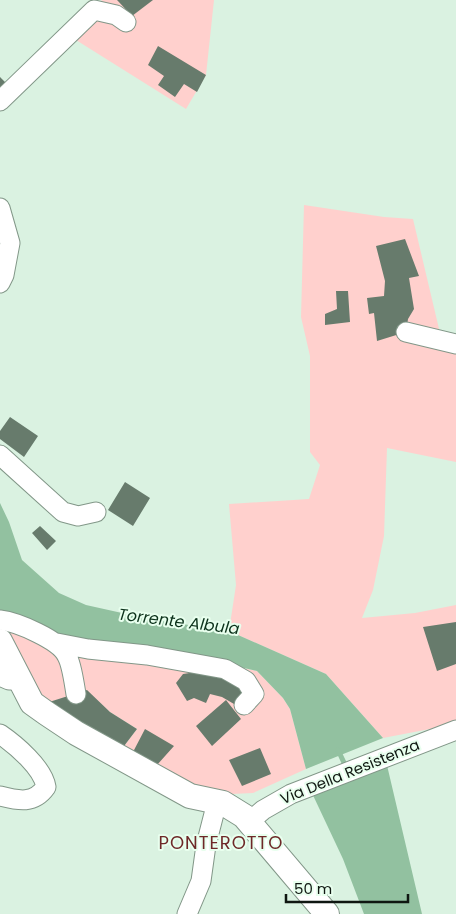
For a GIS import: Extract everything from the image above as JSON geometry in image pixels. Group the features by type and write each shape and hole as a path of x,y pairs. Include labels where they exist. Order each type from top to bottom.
{"main road":[{"path":"0,641 10,678 32,703 76,733 190,796 233,808 249,822 324,912"}],"street":[{"path":"0,101 94,10 116,15 126,22"},
{"path":"0,208 10,243 4,275 0,283"},
{"path":"406,332 456,344"},
{"path":"0,455 63,512 78,516 96,512"},
{"path":"0,620 11,621 57,643 88,649 147,655 225,669 246,681 254,694 244,705"},
{"path":"57,643 68,656 76,694"},
{"name":"Via Della Resistenza","path":"249,822 263,810 310,786 456,730"},
{"path":"0,734 16,745 28,758 45,778 46,787 34,799 14,800 0,796"},
{"path":"187,914 201,881 206,845 217,802"}],"shaded area":[{"path":"102,0 214,0 206,75 186,109 68,35"},
{"path":"304,205 384,217 413,219 444,350 456,351 456,462 387,448 384,536 373,590 362,618 415,613 456,605 456,724 383,738 326,674 229,631 236,585 229,504 309,499 320,465 310,452 310,356 301,317"},
{"path":"0,503 9,522 22,560 59,593 86,605 149,619 229,631 326,674 383,738 306,769 290,709 283,698 257,671 213,661 63,641 0,611"},
{"path":"3,620 257,671 283,698 290,709 306,769 253,793 190,796 121,750 137,729 110,712 87,691 46,703 20,661"},
{"path":"386,761 422,914 364,914 343,859 311,791"}],"building":[{"path":"117,0 153,0 132,16"},
{"path":"158,46 206,75 197,92 184,84 175,97 158,85 164,76 148,65"},
{"path":"0,77 6,83 0,88"},
{"path":"405,239 419,276 409,278 414,309 408,319 406,332 377,341 374,313 369,314 367,298 384,296 385,281 376,246"},
{"path":"336,291 348,291 350,322 325,325 325,314 337,309"},
{"path":"10,417 38,436 24,457 0,439 0,431"},
{"path":"125,482 150,498 133,526 108,510"},
{"path":"40,526 56,541 47,550 32,533"},
{"path":"456,622 456,664 437,671 423,627"},
{"path":"203,671 228,676 247,688 234,704 222,697 210,694 206,703 194,698 187,701 176,683 183,674"},
{"path":"87,690 110,712 137,729 121,750 46,703"},
{"path":"226,700 241,719 212,746 196,726"},
{"path":"145,729 174,746 157,765 133,752"},
{"path":"260,748 271,774 242,786 229,760"}],"waterway":[{"name":"Torrente Albula","path":"338,750 347,769"}],"district":[{"name":"PONTEROTTO","path":"221,843"}]}
